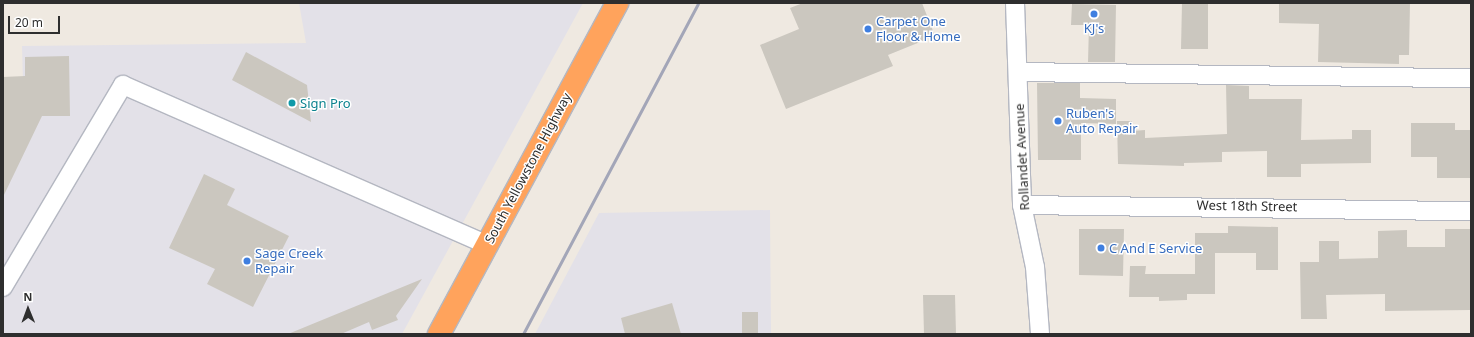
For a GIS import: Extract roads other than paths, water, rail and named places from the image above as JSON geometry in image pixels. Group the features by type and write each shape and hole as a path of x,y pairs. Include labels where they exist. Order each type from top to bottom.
{"highway":[{"name":"South Yellowstone Highway","path":"439,334 617,3"}],"street":[{"name":"Rollandet Avenue","path":"1015,3 1022,205 1035,267 1040,334"},
{"path":"1018,72 1471,78"},
{"path":"3,287 123,84 487,245"},
{"name":"West 18th Street","path":"1022,205 1471,211"}],"railway":[{"path":"523,334 698,3"}],"place":[{"name":"KJ's","path":"1094,14"},
{"name":"Carpet One Floor & Home","path":"868,29"},
{"name":"Sign Pro","path":"292,103"},
{"name":"Ruben's Auto Repair","path":"1058,121"},
{"name":"C And E Service","path":"1101,248"},
{"name":"Sage Creek Repair","path":"247,261"}]}
